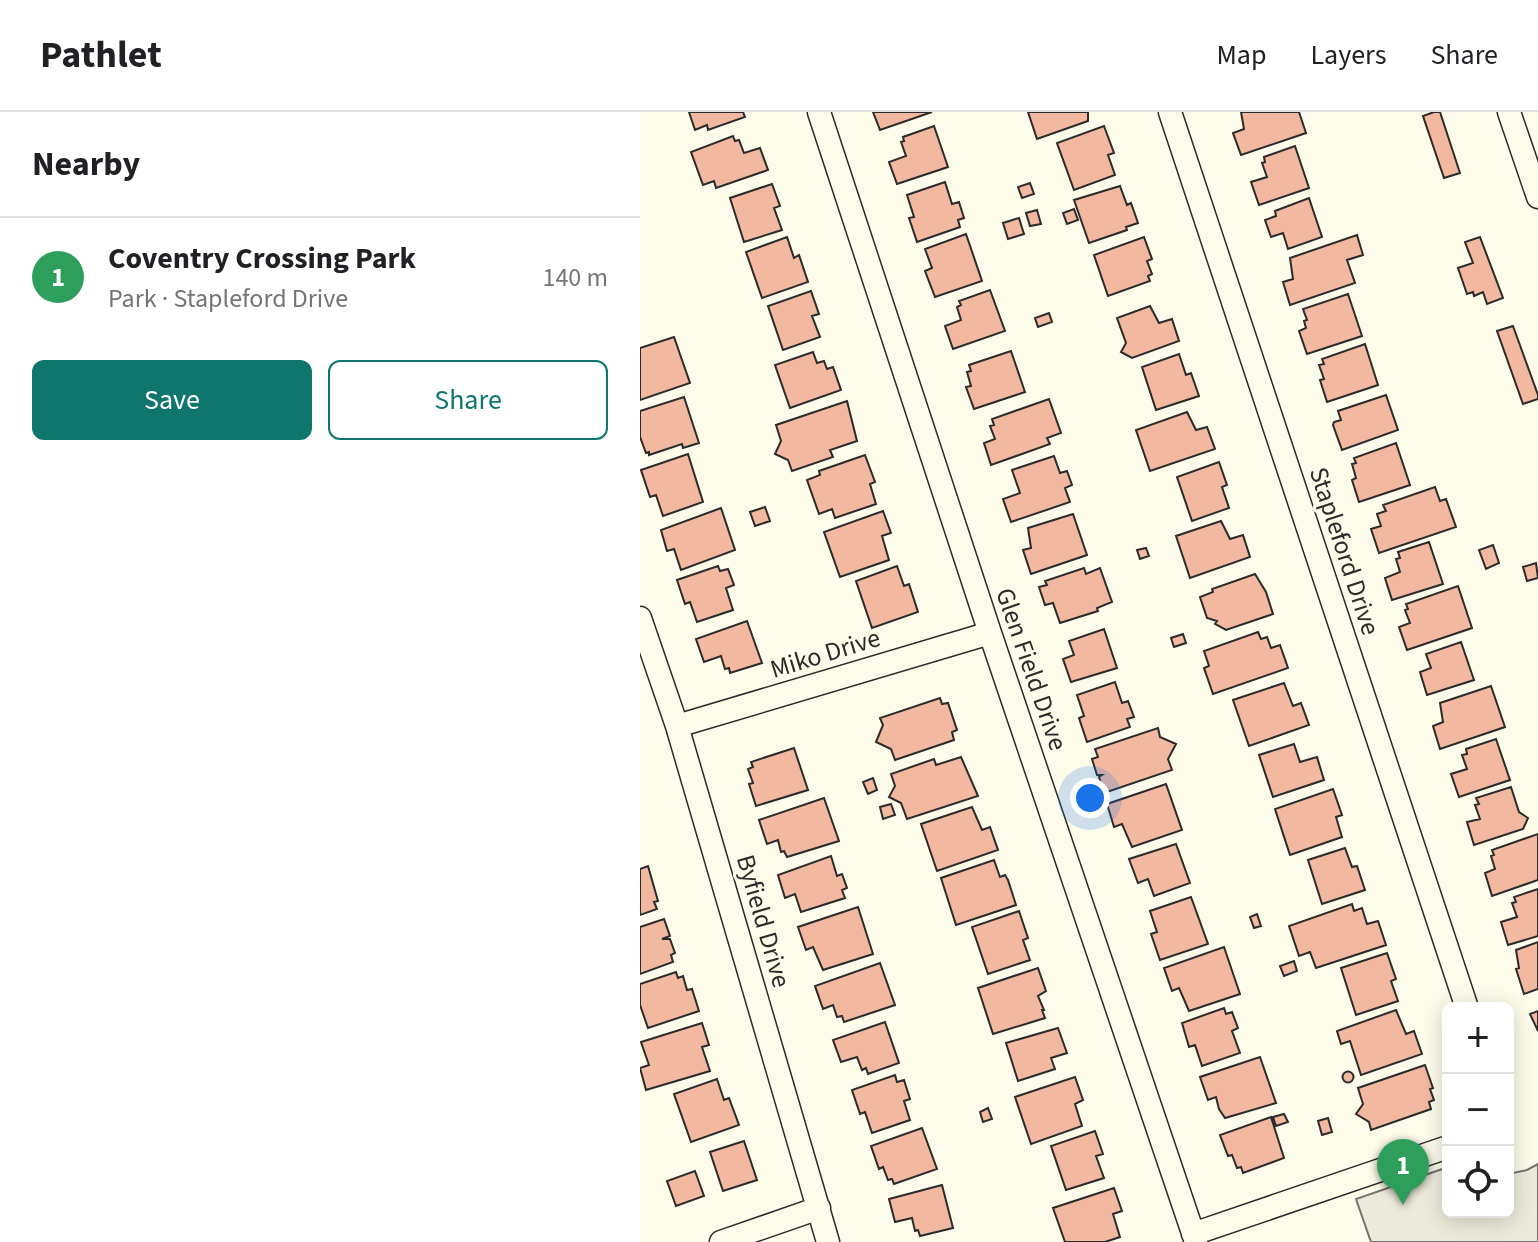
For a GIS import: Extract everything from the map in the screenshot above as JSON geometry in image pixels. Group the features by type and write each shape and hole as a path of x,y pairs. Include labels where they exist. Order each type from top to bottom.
{"street":[{"name":"Glen Field Drive","path":"819,112 990,633 1195,1238"},
{"name":"Stapleford Drive","path":"1170,112 1465,1002"},
{"path":"1509,112 1538,197"},
{"name":"Byfield Drive","path":"640,618 677,726 828,1242"},
{"name":"Miko Drive","path":"677,726 990,633"},
{"path":"1195,1238 1442,1149"},
{"path":"721,1242 819,1208"}],"shaded area":[{"path":"1538,1164 1538,1242 1371,1242 1356,1199 1442,1169 1442,1218 1514,1218 1514,1173"}],"building":[{"path":"689,112 743,112 745,117 708,130 707,125 695,130"},
{"path":"873,112 932,112 880,130"},
{"path":"1028,112 1088,112 1088,121 1037,139"},
{"path":"1241,112 1299,112 1306,133 1241,155 1233,133 1244,129"},
{"path":"1440,112 1460,173 1444,178 1423,116"},
{"path":"934,126 948,167 897,184 889,162 906,156 901,142 904,141 903,137"},
{"path":"1104,126 1114,153 1108,155 1115,175 1074,190 1057,143"},
{"path":"733,136 735,141 739,140 744,153 760,148 768,170 716,188 714,181 703,185 691,152"},
{"path":"1295,146 1309,188 1259,205 1251,182 1267,177 1262,163 1265,162 1264,157"},
{"path":"945,182 952,204 959,202 964,218 958,220 960,227 917,242 909,218 914,217 907,195"},
{"path":"1030,183 1034,194 1022,198 1018,187"},
{"path":"772,184 780,206 774,208 782,230 744,242 730,198"},
{"path":"1120,186 1127,205 1131,203 1138,223 1089,243 1074,200"},
{"path":"1309,198 1322,237 1288,249 1283,233 1271,237 1265,220 1276,216 1275,211"},
{"path":"1074,209 1078,220 1067,224 1063,213"},
{"path":"1037,210 1041,224 1030,226 1026,213"},
{"path":"1019,218 1024,234 1008,239 1003,223"},
{"path":"966,234 982,281 935,297 925,271 932,268 925,249"},
{"path":"1357,235 1363,255 1347,260 1355,283 1290,305 1283,282 1293,279 1290,258"},
{"path":"787,237 794,258 799,255 808,282 762,298 746,252"},
{"path":"1144,237 1152,259 1147,261 1152,274 1148,276 1150,281 1108,296 1094,255"},
{"path":"1480,237 1503,298 1487,304 1483,292 1474,296 1473,292 1467,294 1458,268 1473,263 1465,242"},
{"path":"990,290 1005,331 953,349 945,326 961,320 957,307 961,305 959,301"},
{"path":"811,291 819,314 812,316 820,337 783,350 768,306"},
{"path":"1348,294 1362,336 1307,354 1299,331 1306,328 1303,309"},
{"path":"1150,306 1159,323 1172,319 1179,341 1132,358 1121,352 1126,343 1117,318"},
{"path":"1049,313 1052,322 1038,327 1035,318"},
{"path":"1513,326 1538,395 1538,399 1523,404 1497,331"},
{"path":"674,337 690,383 640,400 640,348"},
{"path":"1365,344 1378,385 1327,402 1320,380 1324,379 1319,365 1324,364 1322,359"},
{"path":"1011,351 1025,392 974,409 966,387 971,386 967,372 971,371 969,365"},
{"path":"813,352 817,363 824,361 827,369 833,367 841,390 790,408 775,365"},
{"path":"1179,354 1186,375 1191,373 1199,396 1156,410 1142,367"},
{"path":"1386,395 1398,430 1342,450 1333,425 1341,420 1338,411"},
{"path":"684,397 699,443 683,448 682,444 649,455 640,437 640,411"},
{"path":"1049,399 1061,433 1047,438 1050,444 991,465 984,443 995,439 990,426 994,425 992,419"},
{"path":"847,401 857,441 830,450 833,457 792,471 788,460 775,454 781,441 776,425"},
{"path":"1187,412 1196,430 1207,427 1215,449 1150,471 1136,430"},
{"path":"1396,443 1410,485 1359,502 1352,480 1356,478 1352,464 1356,463 1354,458"},
{"path":"688,454 703,502 663,516 656,495 650,497 641,470"},
{"path":"865,455 875,482 870,484 876,504 835,518 832,509 819,514 807,480 820,475 819,471"},
{"path":"1054,456 1060,473 1067,471 1072,485 1065,488 1070,502 1011,522 1003,499 1020,493 1012,470"},
{"path":"1219,462 1227,485 1222,487 1229,508 1192,521 1177,477"},
{"path":"1435,487 1440,501 1446,499 1456,527 1379,553 1371,529 1381,526 1377,514 1386,511 1383,505"},
{"path":"765,507 770,521 755,526 750,512"},
{"path":"721,508 735,550 681,570 674,549 667,551 661,530"},
{"path":"883,511 891,533 882,536 889,560 840,577 824,532"},
{"path":"1073,514 1087,555 1031,574 1023,550 1031,548 1028,528"},
{"path":"1221,521 1230,539 1243,535 1250,557 1190,578 1176,536"},
{"path":"1429,542 1443,584 1392,600 1385,578 1400,572 1396,559 1400,558 1398,552"},
{"path":"1493,545 1499,563 1486,569 1479,550"},
{"path":"1146,548 1149,556 1140,559 1137,550"},
{"path":"1536,563 1538,578 1527,581 1523,567"},
{"path":"718,566 720,571 728,569 734,585 726,588 733,610 697,622 690,602 685,604 677,580"},
{"path":"897,566 904,586 909,584 918,612 872,628 856,581"},
{"path":"1084,568 1086,574 1100,568 1112,602 1097,608 1098,611 1060,623 1053,603 1045,605 1039,587 1047,585 1045,581"},
{"path":"1255,574 1266,592 1273,614 1226,630 1215,624 1217,621 1207,618 1200,597 1213,592 1212,589"},
{"path":"1458,586 1472,628 1407,650 1399,627 1410,623 1406,604"},
{"path":"747,621 762,663 730,673 729,668 725,669 721,656 704,662 696,639"},
{"path":"1104,629 1117,668 1071,682 1063,659 1074,655 1069,641"},
{"path":"1258,632 1261,639 1267,637 1271,648 1280,645 1288,668 1213,694 1204,668 1209,666 1204,651"},
{"path":"1183,634 1186,643 1174,647 1171,638"},
{"path":"1461,642 1474,680 1427,695 1420,672 1431,668 1426,654"},
{"path":"1115,682 1122,703 1128,701 1134,717 1127,719 1130,727 1087,742 1079,718 1084,716 1077,695"},
{"path":"1284,683 1293,706 1301,703 1309,725 1249,746 1233,700"},
{"path":"1491,686 1505,727 1440,749 1433,726 1443,722 1440,703"},
{"path":"940,698 942,704 948,703 957,730 952,732 954,740 895,760 891,749 876,742 883,725 880,718"},
{"path":"1158,728 1160,737 1176,744 1168,759 1172,770 1104,793 1099,777 1102,775 1097,775 1092,759 1098,757 1095,749"},
{"path":"1496,739 1510,780 1459,797 1451,774 1467,769 1462,755 1467,754 1466,749"},
{"path":"1294,744 1300,762 1317,757 1324,780 1273,797 1259,755"},
{"path":"794,748 808,790 756,806 749,784 753,783 748,769 753,767 751,762"},
{"path":"961,757 978,796 907,819 901,803 889,797 895,786 891,774 934,759 936,765"},
{"path":"873,778 877,790 868,794 863,782"},
{"path":"1166,784 1182,830 1132,847 1122,824 1114,827 1107,804"},
{"path":"1511,787 1519,812 1528,818 1523,829 1474,845 1467,822 1480,819 1476,798"},
{"path":"1333,789 1342,815 1336,817 1342,837 1290,855 1275,809"},
{"path":"824,798 839,841 787,857 784,851 781,852 778,840 767,844 759,820"},
{"path":"891,804 895,815 883,819 880,807"},
{"path":"972,807 982,830 990,827 998,850 937,871 921,824"},
{"path":"1538,834 1538,880 1492,896 1485,873 1495,869 1492,850"},
{"path":"1176,844 1190,883 1154,896 1148,879 1138,883 1129,859"},
{"path":"1345,848 1352,867 1357,866 1365,890 1322,904 1308,860"},
{"path":"831,856 837,876 842,874 847,888 842,890 845,898 801,912 795,894 785,898 778,875"},
{"path":"994,860 1000,877 1005,875 1008,880 1016,905 956,925 941,878"},
{"path":"648,866 658,901 654,902 657,909 640,915 640,869"},
{"path":"1538,889 1538,936 1508,945 1501,922 1517,917 1512,903 1516,902 1514,897"},
{"path":"1191,897 1208,944 1160,960 1151,934 1157,932 1150,911"},
{"path":"1352,904 1354,911 1362,908 1367,924 1378,921 1386,945 1316,968 1310,952 1299,956 1289,926"},
{"path":"858,907 873,954 823,970 813,947 806,950 798,927"},
{"path":"1019,911 1028,938 1023,940 1030,960 988,974 972,927"},
{"path":"1257,914 1261,926 1254,928 1250,917"},
{"path":"664,919 670,936 662,939 670,939 675,953 671,955 673,962 640,974 640,927"},
{"path":"1538,942 1538,989 1524,994 1516,969 1519,968 1516,950"},
{"path":"1224,947 1240,994 1189,1011 1179,988 1172,991 1164,968"},
{"path":"1387,953 1396,979 1391,981 1398,1001 1356,1015 1341,968"},
{"path":"1294,961 1297,971 1284,976 1280,966"},
{"path":"880,963 895,1005 844,1022 842,1016 837,1017 833,1005 823,1009 815,986"},
{"path":"1038,968 1046,991 1038,996 1045,1018 993,1034 978,988"},
{"path":"676,972 678,978 683,976 687,990 692,989 699,1011 648,1028 640,1005 640,984"},
{"path":"1224,1008 1226,1014 1232,1012 1238,1028 1232,1031 1240,1053 1202,1066 1195,1045 1189,1047 1182,1023"},
{"path":"1396,1010 1406,1034 1414,1031 1422,1054 1361,1075 1350,1041 1341,1044 1337,1031"},
{"path":"1538,1011 1538,1031 1530,1014"},
{"path":"885,1022 899,1063 868,1074 866,1068 862,1070 857,1057 841,1062 833,1040"},
{"path":"702,1023 709,1045 702,1047 710,1071 646,1090 640,1068 649,1065 641,1042"},
{"path":"1058,1028 1067,1053 1051,1058 1055,1069 1018,1081 1006,1043"},
{"path":"1260,1057 1276,1103 1225,1118 1216,1097 1208,1100 1200,1077"},
{"path":"1425,1065 1433,1088 1430,1089 1434,1100 1429,1102 1431,1109 1371,1130 1369,1122 1356,1114 1363,1104 1358,1088"},
{"path":"1348,1071 1354,1077 1348,1083 1342,1077"},
{"path":"895,1075 897,1082 904,1080 910,1099 904,1101 910,1120 872,1133 865,1112 860,1114 852,1090"},
{"path":"1075,1077 1083,1100 1075,1104 1082,1126 1031,1144 1015,1097"},
{"path":"717,1079 724,1100 729,1098 739,1125 691,1142 674,1094"},
{"path":"988,1108 992,1119 983,1122 980,1112"},
{"path":"1284,1114 1288,1122 1276,1126 1273,1117"},
{"path":"1271,1117 1284,1158 1243,1173 1241,1167 1237,1168 1232,1155 1228,1156 1220,1135"},
{"path":"1328,1118 1332,1132 1322,1135 1318,1121"},
{"path":"922,1128 937,1169 894,1184 892,1179 888,1180 883,1167 879,1169 871,1146"},
{"path":"1095,1131 1103,1154 1096,1156 1104,1178 1066,1190 1051,1146"},
{"path":"744,1141 757,1180 723,1191 710,1152"},
{"path":"695,1171 704,1196 676,1206 667,1181"},
{"path":"942,1185 953,1228 920,1236 918,1230 915,1231 912,1218 895,1222 889,1199"},
{"path":"1114,1188 1122,1211 1113,1214 1120,1237 1105,1242 1065,1242 1053,1208"}],"place":[{"name":"Coventry Crossing Park","path":"1403,1205"}]}
